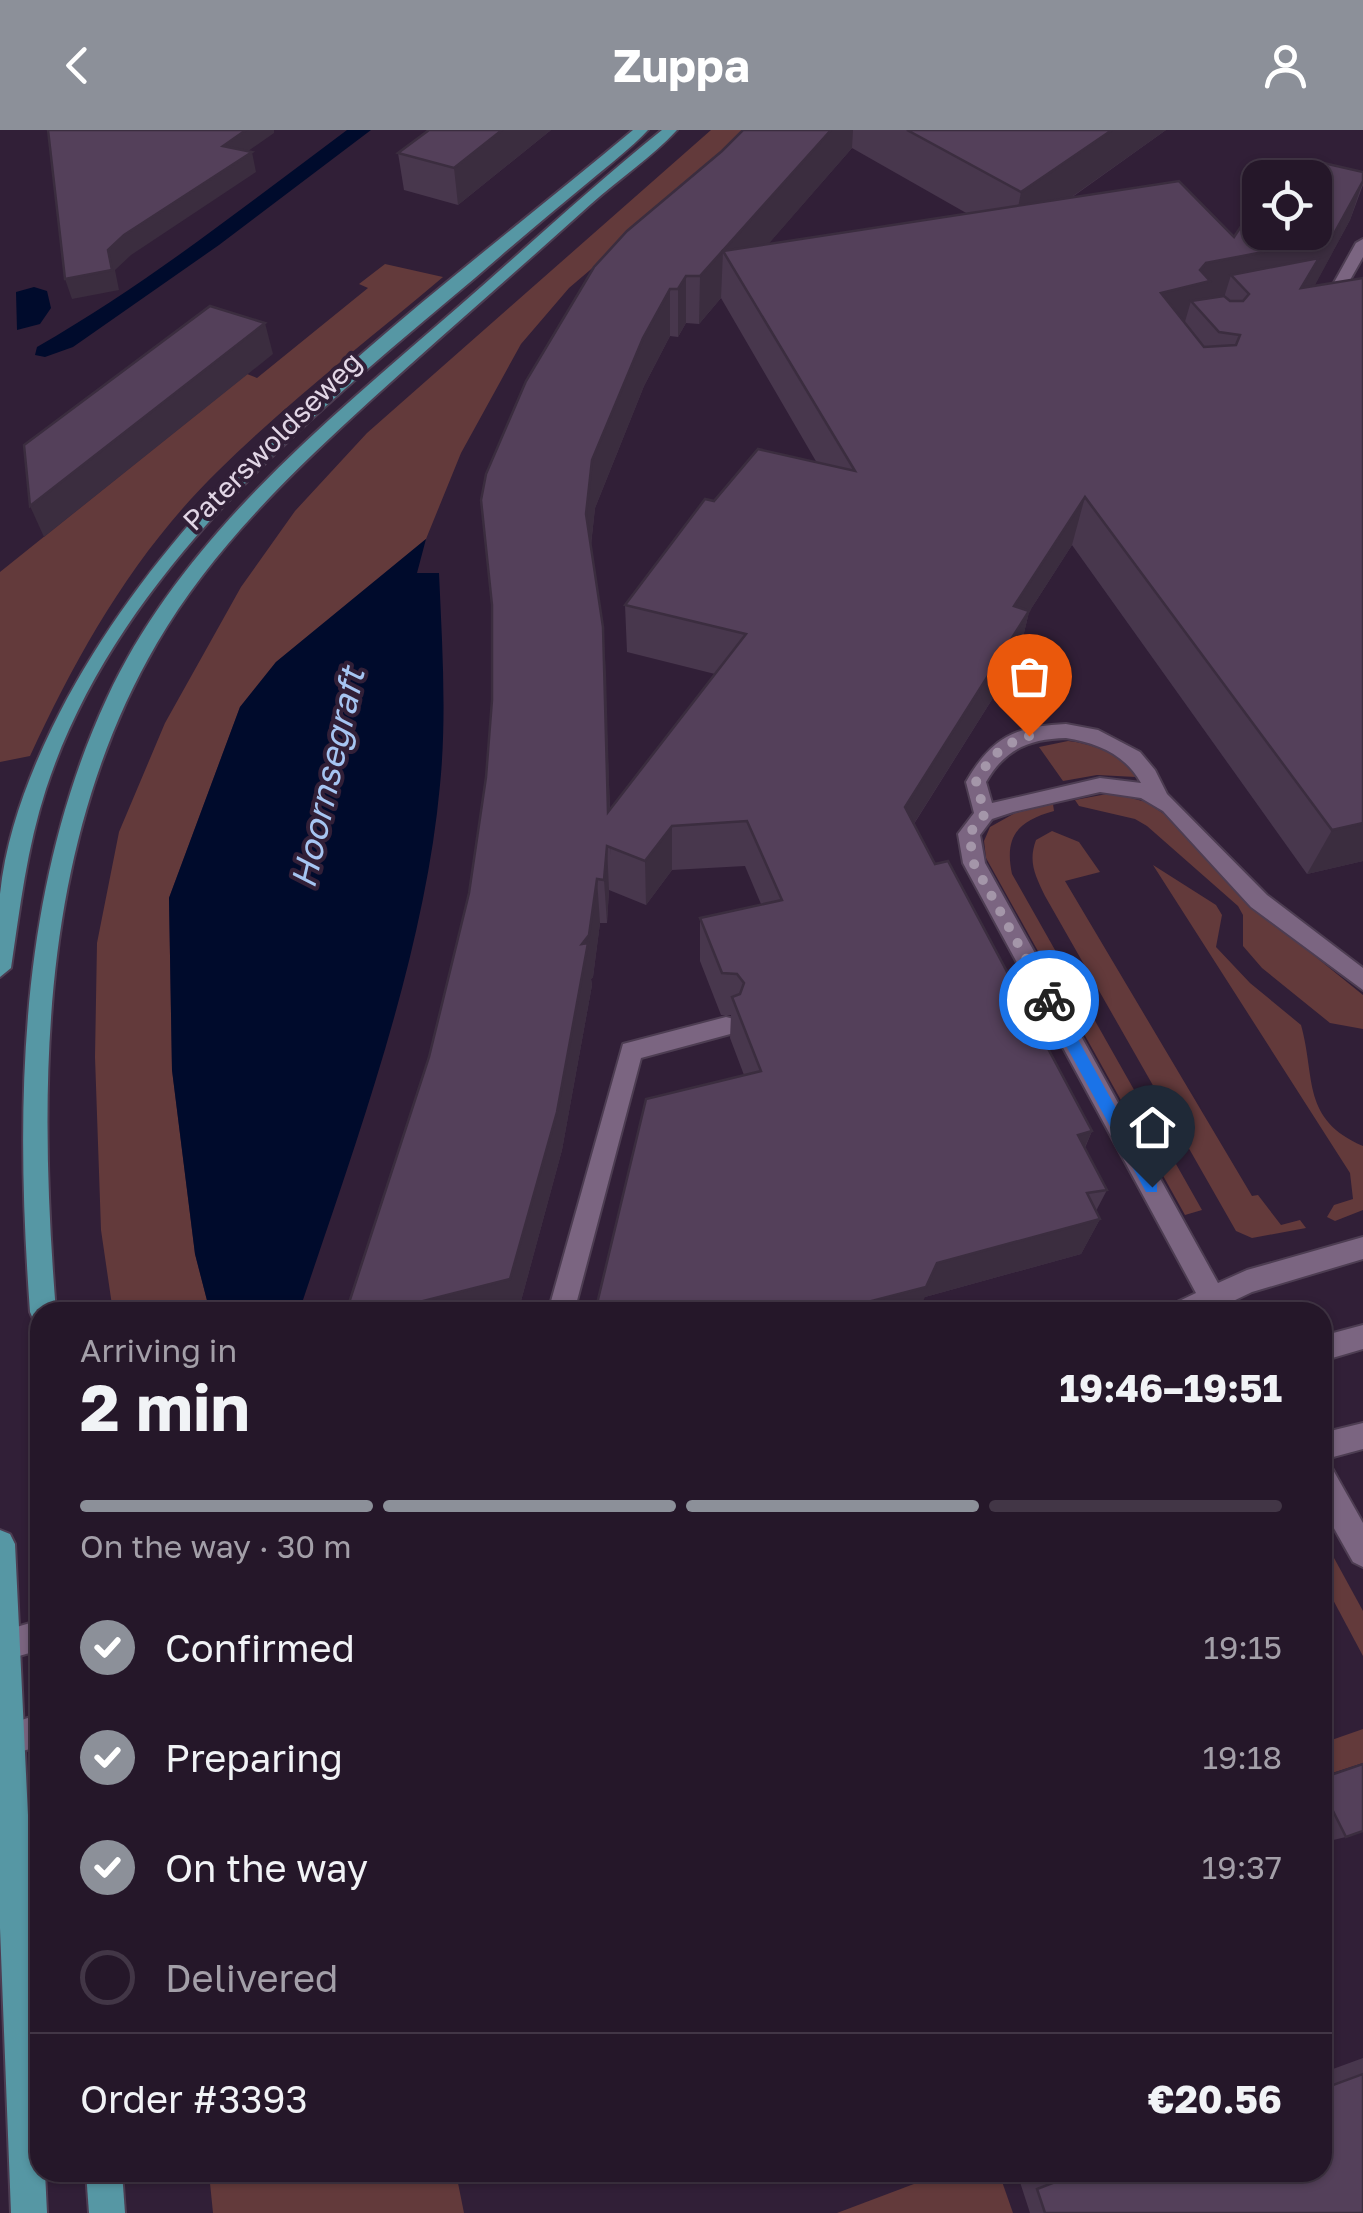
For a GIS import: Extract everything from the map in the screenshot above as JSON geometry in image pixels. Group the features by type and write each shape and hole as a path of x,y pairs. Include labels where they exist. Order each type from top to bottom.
{"main road":[{"name":"Paterswoldseweg","path":"0,968 12,893 45,763 110,640 148,582 207,510 305,412 642,130"},
{"name":"Paterswoldseweg","path":"42,1302 34,1152 36,1052 46,959 76,810 118,694 168,611 230,529 332,426 670,130"},
{"path":"0,1544 5,1646 24,1735 29,2213"},
{"path":"105,2182 107,2213"}],"street":[{"path":"1302,298 1336,292 1363,243"},
{"path":"985,814 976,782 988,761 1009,743 1044,732 1096,737 1130,752 1146,769 1157,796 1259,901 1363,981"},
{"path":"1157,796 1130,787 1100,785 1010,804 985,814 969,834 974,864 1214,1302"},
{"path":"564,1302 631,1050 726,1026"},
{"path":"1221,1302 1247,1282 1363,1248"},
{"path":"1332,1346 1363,1337"},
{"path":"1332,1444 1363,1436"},
{"path":"1332,1496 1363,1552"},
{"path":"5,1646 30,1639"}],"shaded area":[{"path":"711,130 742,130 686,188 569,288 521,344 461,453 426,539 276,662 240,707 169,898 172,1070 195,1254 207,1302 112,1302 101,1230 95,1057 97,943 119,832 165,723 241,587 295,511 367,433"},
{"path":"385,264 443,277 272,421 188,502 111,605 30,756 0,762 0,572 247,374 257,378 368,288 359,284"},
{"path":"1068,741 1106,752 1136,777 1097,775 1063,781 1039,747"},
{"path":"1112,793 1146,802 1164,814 1259,911 1363,995 1363,1029 1330,1023 1262,968 1243,946 1243,915 1238,906 1147,826 1135,819 1079,806 1075,800"},
{"path":"1053,804 1054,811 1031,820 1016,832 1010,850 1012,874 1202,1210 1185,1215 986,858 984,841 990,827 1015,813"},
{"path":"1052,831 1079,842 1100,872 1065,881 1252,1196 1258,1195 1281,1225 1300,1220 1306,1228 1252,1238 1236,1231 1041,888 1034,868 1034,848 1036,840"},
{"path":"1153,865 1216,905 1222,915 1216,947 1250,983 1301,1025 1320,1110 1343,1135 1363,1146 1363,1210 1335,1221 1327,1217 1334,1205 1353,1199 1350,1173"},
{"path":"1332,1554 1363,1611 1363,1656 1332,1598"},
{"path":"1363,1729 1363,1763 1332,1773 1332,1740"},
{"path":"210,2182 458,2182 464,2213 213,2213"},
{"path":"919,2182 1002,2182 1013,2213 837,2213"}],"water":[{"path":"347,130 371,130 219,245 73,347 45,357 35,355 37,347 157,271"},
{"path":"34,287 47,291 51,308 40,324 17,330 16,292"},
{"name":"Hoornsegraft","path":"426,539 417,573 439,573 444,706 440,785 419,918 384,1052 302,1302 207,1302 195,1254 172,1070 169,898 240,707 276,662"}],"building":[{"path":"48,130 246,130 223,146 252,152 124,235 108,250 112,270 65,279"},
{"path":"429,130 502,130 454,168 398,153"},
{"path":"743,130 831,130 700,276 686,276 678,289 670,289 643,338 592,460 586,514 603,627 608,812 746,634 625,605 705,499 714,501 758,449 855,471 723,251 1179,181 1234,237 1242,225 1242,250 1274,250 1206,263 1200,270 1210,281 1161,293 1204,347 1236,345 1240,335 1219,332 1191,301 1224,296 1230,301 1243,301 1249,294 1231,275 1319,258 1301,288 1363,278 1363,823 1332,830 1085,497 1014,606 1029,611 905,807 935,864 948,861 1092,1131 1078,1135 1107,1190 1087,1193 1100,1219 937,1263 926,1287 868,1302 597,1302 646,1099 761,1071 732,997 740,994 744,983 737,974 722,973 700,918 782,900 747,821 672,826 645,861 607,846 604,880 597,879 589,935 582,944 588,943 557,1112 510,1279 419,1302 349,1302 429,1057 469,893 486,777 492,700 492,605 481,500 486,474 526,381 594,267 627,231"},
{"path":"907,130 1112,130 1021,192"},
{"path":"1332,165 1363,172 1363,181 1332,237"},
{"path":"210,306 265,323 30,506 24,445"},
{"path":"1363,1764 1363,1831 1346,1837 1332,1809 1332,1775"},
{"path":"1363,2074 1363,2213 1045,2213 1037,2189 1055,2182 1332,2182 1332,2085"}],"way so far":[{"path":"1029,736 1000,748 976,782 985,814 969,834 970,850 1049,1000"}],"route":[{"path":"1049,1000 1152,1187"}]}
